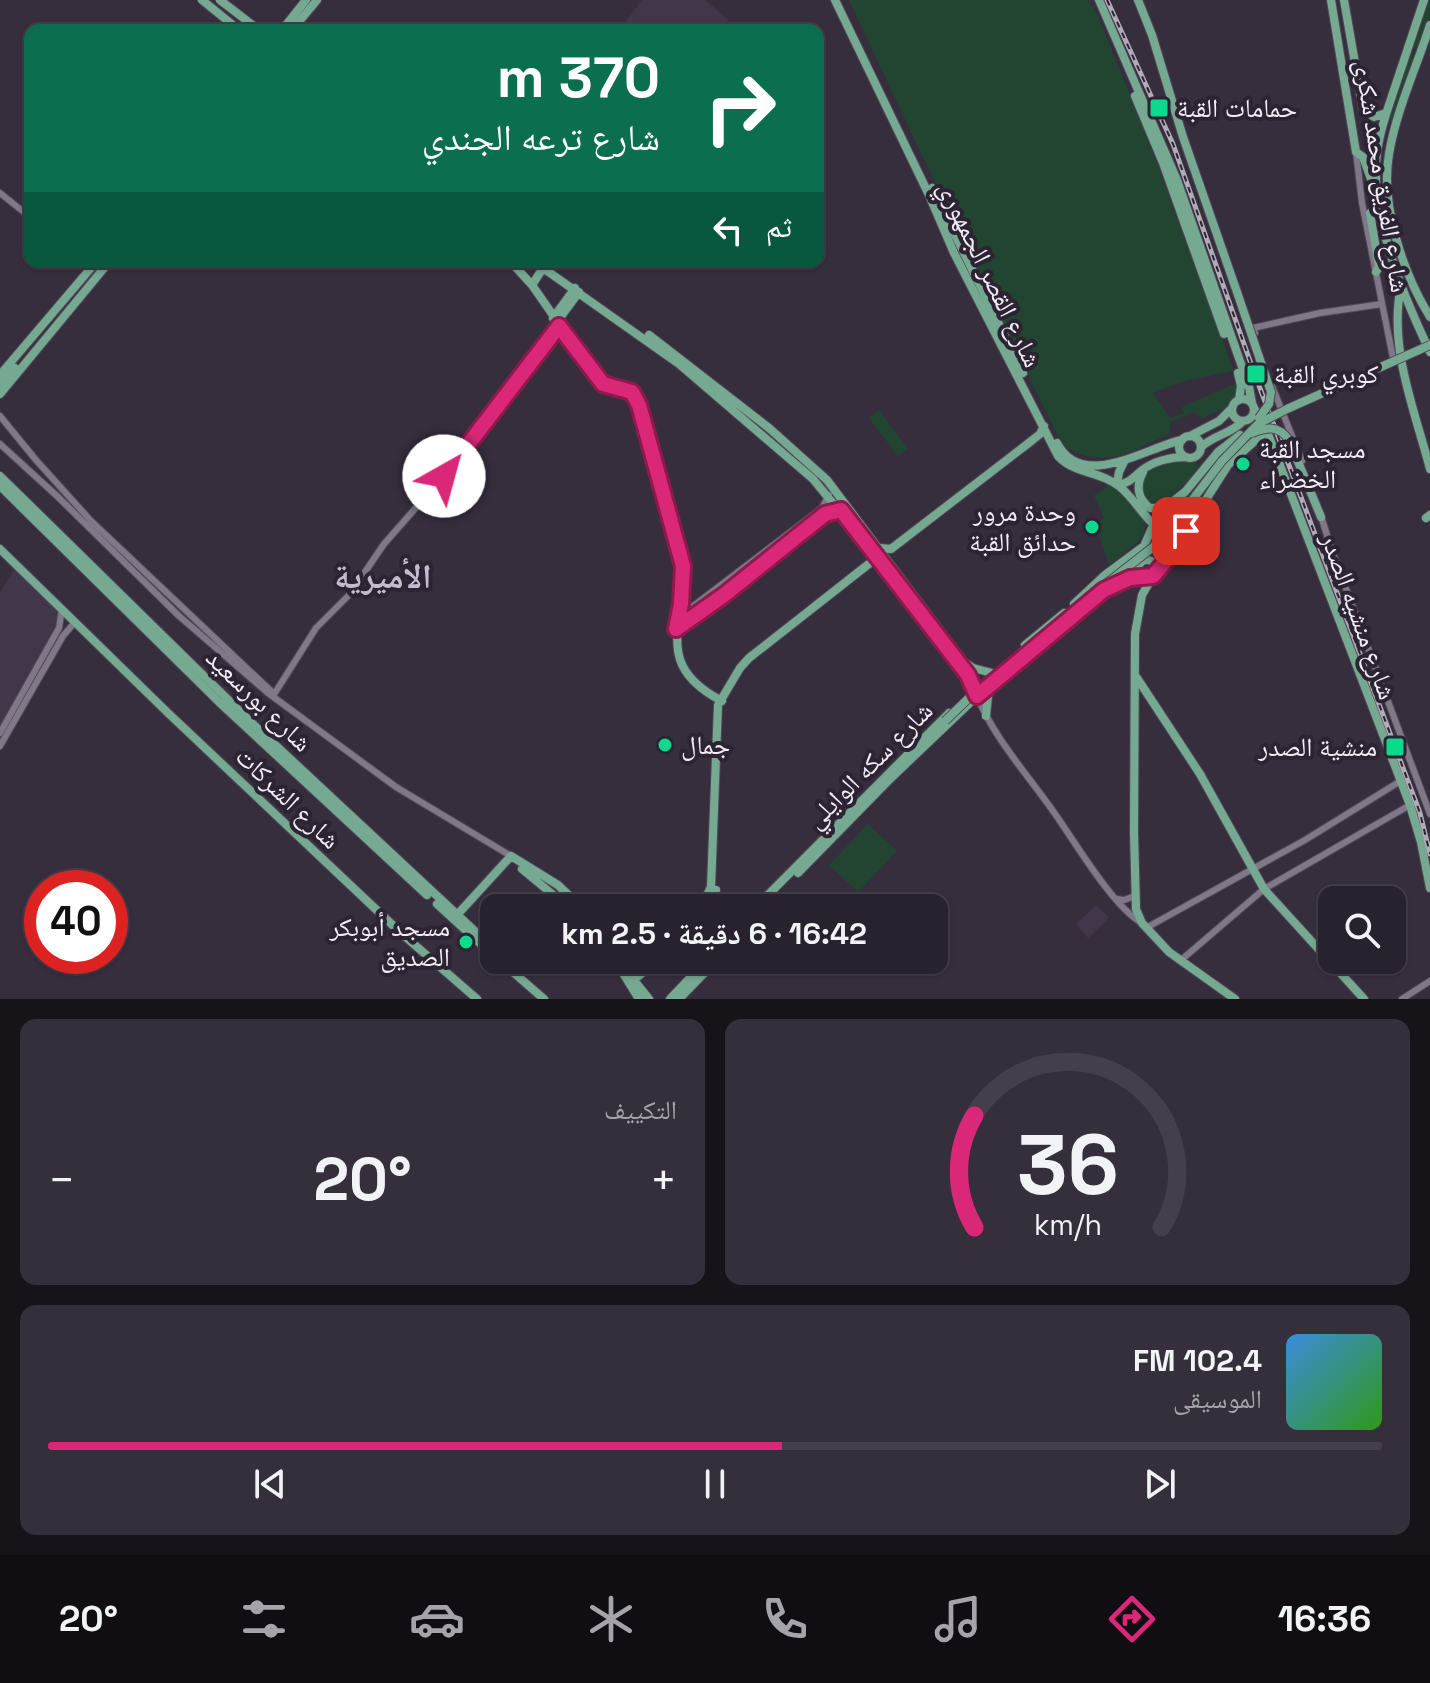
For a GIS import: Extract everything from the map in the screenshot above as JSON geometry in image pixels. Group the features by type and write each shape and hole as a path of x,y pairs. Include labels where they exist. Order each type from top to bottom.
{"main road":[{"path":"202,0 232,24"},
{"path":"220,0 250,24"},
{"path":"288,24 306,0"},
{"path":"290,24 317,0"},
{"path":"1096,0 1177,180 1241,383 1235,417 1251,419 1430,343"},
{"path":"1124,462 1118,485 1129,482 1148,467 1171,458 1195,457 1201,447 1213,438 1233,430 1269,404 1271,392 1138,0"},
{"name":"شارع الفريق محمد شكرى","path":"1331,0 1356,152"},
{"path":"1424,0 1376,154 1381,210 1408,302 1430,352"},
{"name":"شارع القصر الجمهوري","path":"839,2 1062,461 1071,466 1096,470 1124,462 1186,438 1219,421 1236,404"},
{"path":"1344,2 1363,109 1374,117 1387,112"},
{"path":"1430,25 1392,139 1387,170 1392,222 1418,296 1430,317"},
{"path":"1356,152 1363,157 1372,184 1377,189"},
{"name":"شارع القصر الجمهوري","path":"922,173 949,243 959,253 1061,450 1118,485 1153,525 1166,534 1184,533"},
{"path":"1376,272 1379,267 1370,213 1381,210"},
{"path":"949,243 953,242 954,234"},
{"path":"1,381 90,268"},
{"path":"0,394 104,268"},
{"path":"516,268 603,384 636,396 683,566 676,629 678,651 688,673 708,693 722,701"},
{"path":"532,285 540,268"},
{"path":"546,268 678,356 827,480 877,550"},
{"path":"1402,284 1398,317 1401,357 1430,469"},
{"path":"556,322 577,289"},
{"path":"1408,302 1416,304 1418,296"},
{"path":"1,381 76,304"},
{"path":"1089,590 1119,570 1160,534 1244,435 1262,421 1430,343"},
{"name":"شارع منشيه الصدر","path":"1232,348 1410,805 1430,888"},
{"path":"890,779 897,767 973,694 1152,548 1170,529 1244,435 1253,405 1246,399 1236,404"},
{"path":"1251,419 1263,433"},
{"path":"877,550 891,549 1040,434 1044,426"},
{"path":"1244,435 1271,427 1281,431 1289,440 1321,517"},
{"name":"شارع سكه الوايلي","path":"777,894 969,704 975,692 989,686 1104,590 1148,574 1168,559 1228,465 1263,433"},
{"name":"شارع سكه الوايلي","path":"769,894 992,673 1144,546 1166,506 1188,488 1213,457 1244,435"},
{"path":"1186,457 1179,448 1186,438 1198,439 1201,447"},
{"path":"774,439 829,495 887,562 963,661 975,692"},
{"path":"708,894 711,887 717,771 717,710 742,665 874,566 887,562 895,551 1033,445 1042,441 1051,442"},
{"path":"1184,533 1222,461"},
{"path":"1148,467 1139,480 1140,497 1150,508 1166,506"},
{"name":"شارع بورسعيد","path":"0,476 21,502 219,702 480,936"},
{"name":"شارع بورسعيد","path":"0,486 21,502"},
{"path":"667,508 680,513"},
{"path":"1153,525 1156,544 1136,624 1135,896 1144,926 1180,961 1235,999"},
{"name":"شارع الشركات","path":"0,549 355,890 477,999"},
{"path":"816,608 870,563 877,550"},
{"path":"1148,574 1139,565 1144,560 1150,560"},
{"path":"969,670 992,673"},
{"path":"1135,674 1200,774 1264,889 1364,999"},
{"path":"986,716 989,686"},
{"path":"1135,699 1146,695"},
{"path":"714,894 722,772 722,701"},
{"path":"969,704 981,706"},
{"name":"شارع بورسعيد","path":"346,815 480,943"},
{"path":"510,858 553,894"},
{"path":"510,858 558,885 567,894"},
{"path":"457,915 510,858"},
{"path":"515,974 544,999"},
{"path":"523,974 552,999"},
{"path":"624,974 639,999"},
{"path":"637,974 634,976 649,999"},
{"path":"672,999 696,974"},
{"path":"672,999 696,974"}],"street":[{"name":"شارع الفريق محمد شكرى","path":"1356,152 1362,203 1393,358"},
{"path":"0,193 24,212"},
{"path":"1382,304 1320,313 1253,328 1430,814"},
{"path":"273,696 314,631 350,594 384,544 436,485 556,322"},
{"path":"0,416 91,521 273,696"},
{"path":"0,444 179,616 313,729 396,787 510,858"},
{"path":"679,617 822,508 829,495"},
{"path":"676,629 724,595 825,514 841,510"},
{"path":"0,733 59,628 62,609"},
{"path":"0,746 65,632 75,622"},
{"path":"975,692 986,716 1069,833 1117,899 1144,926 1204,896 1360,808 1399,782"},
{"path":"1180,961 1264,889 1410,805"},
{"path":"1117,899 1135,896"},
{"path":"1402,999 1430,981"}],"shaded area":[{"path":"642,0 706,0 732,24 624,24"},
{"path":"14,570 61,613 59,626 0,728 0,593"},
{"path":"1096,905 1109,918 1088,938 1076,924"}],"green space":[{"path":"849,0 1088,0 1097,14 1150,145 1234,371 1184,381 1153,393 1170,418 1184,413 1182,407 1237,383 1241,395 1235,404 1202,418 1193,412 1170,423 1170,433 1118,456 1092,457 1063,446"},
{"path":"1427,0 1430,0 1430,17 1420,48 1416,50 1412,46"},
{"path":"1411,55 1416,56 1391,127 1390,110"},
{"path":"879,410 908,449 898,456 869,418"},
{"path":"1169,462 1194,462 1199,465 1175,493 1154,504 1145,503 1138,496 1133,482 1137,476"},
{"path":"1113,483 1143,518 1145,526 1137,542 1109,565 1095,523 1104,519 1094,495"},
{"path":"868,824 897,851 858,892 829,865"}],"railway":[{"path":"1107,0 1173,144 1255,375 1420,813 1430,854"}],"place":[{"name":"حمامات القبة","path":"1159,108"},
{"name":"كوبري القبة","path":"1256,374"},
{"name":"مسجد القبة الخضراء","path":"1243,464"},
{"name":"وحدة مرور حدائق القبة","path":"1092,527"},
{"name":"جمال","path":"665,745"},
{"name":"منشية الصدر","path":"1395,747"},
{"name":"مسجد أبوبكر الصديق","path":"466,942"}],"district":[{"name":"الأميرية","path":"383,576"}],"route":[{"path":"444,476 559,326 603,384 636,396 683,566 683,590 676,629 724,595 825,514 841,510 968,675 977,696 1104,590 1130,578 1153,576 1186,531"}]}
